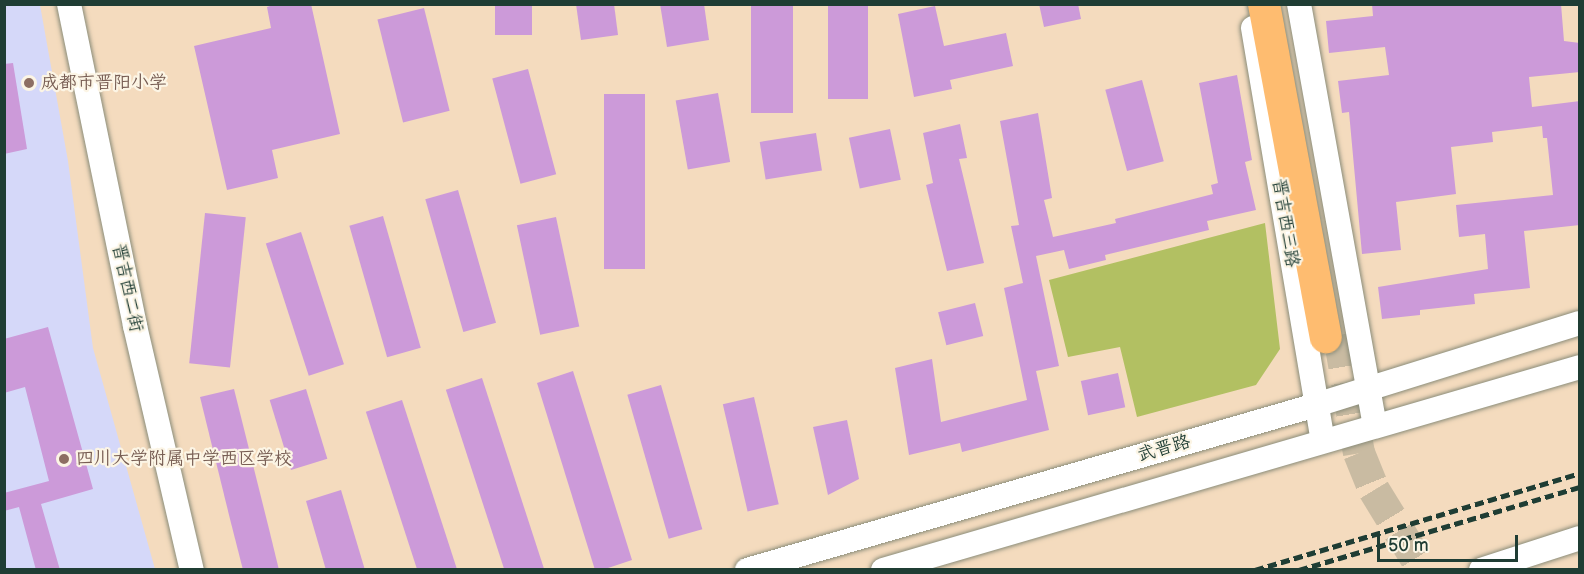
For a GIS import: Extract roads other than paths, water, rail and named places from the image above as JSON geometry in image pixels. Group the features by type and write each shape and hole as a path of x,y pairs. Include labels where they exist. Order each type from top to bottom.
{"main road":[{"name":"晋吉西三路","path":"1264,4 1332,336 1280,4"}],"street":[{"name":"晋吉西二街","path":"69,4 135,326 192,570"},
{"name":"晋吉西三路","path":"1249,4 1323,441"},
{"path":"1299,4 1375,426"},
{"name":"武晋路","path":"747,570 1316,405 1369,386 1580,323"},
{"name":"武晋路","path":"883,570 1580,367"},
{"path":"1481,570 1580,538"},
{"path":"1526,570 1580,553"}],"tunnel":[{"path":"1339,335 1359,453 1374,490 1423,570"}],"railway":[{"path":"1255,570 1580,473"},
{"path":"1299,570 1580,487"}],"place":[{"name":"成都市晋阳小学","path":"29,83"},
{"name":"四川大学附属中学西区学校","path":"64,459"}]}
